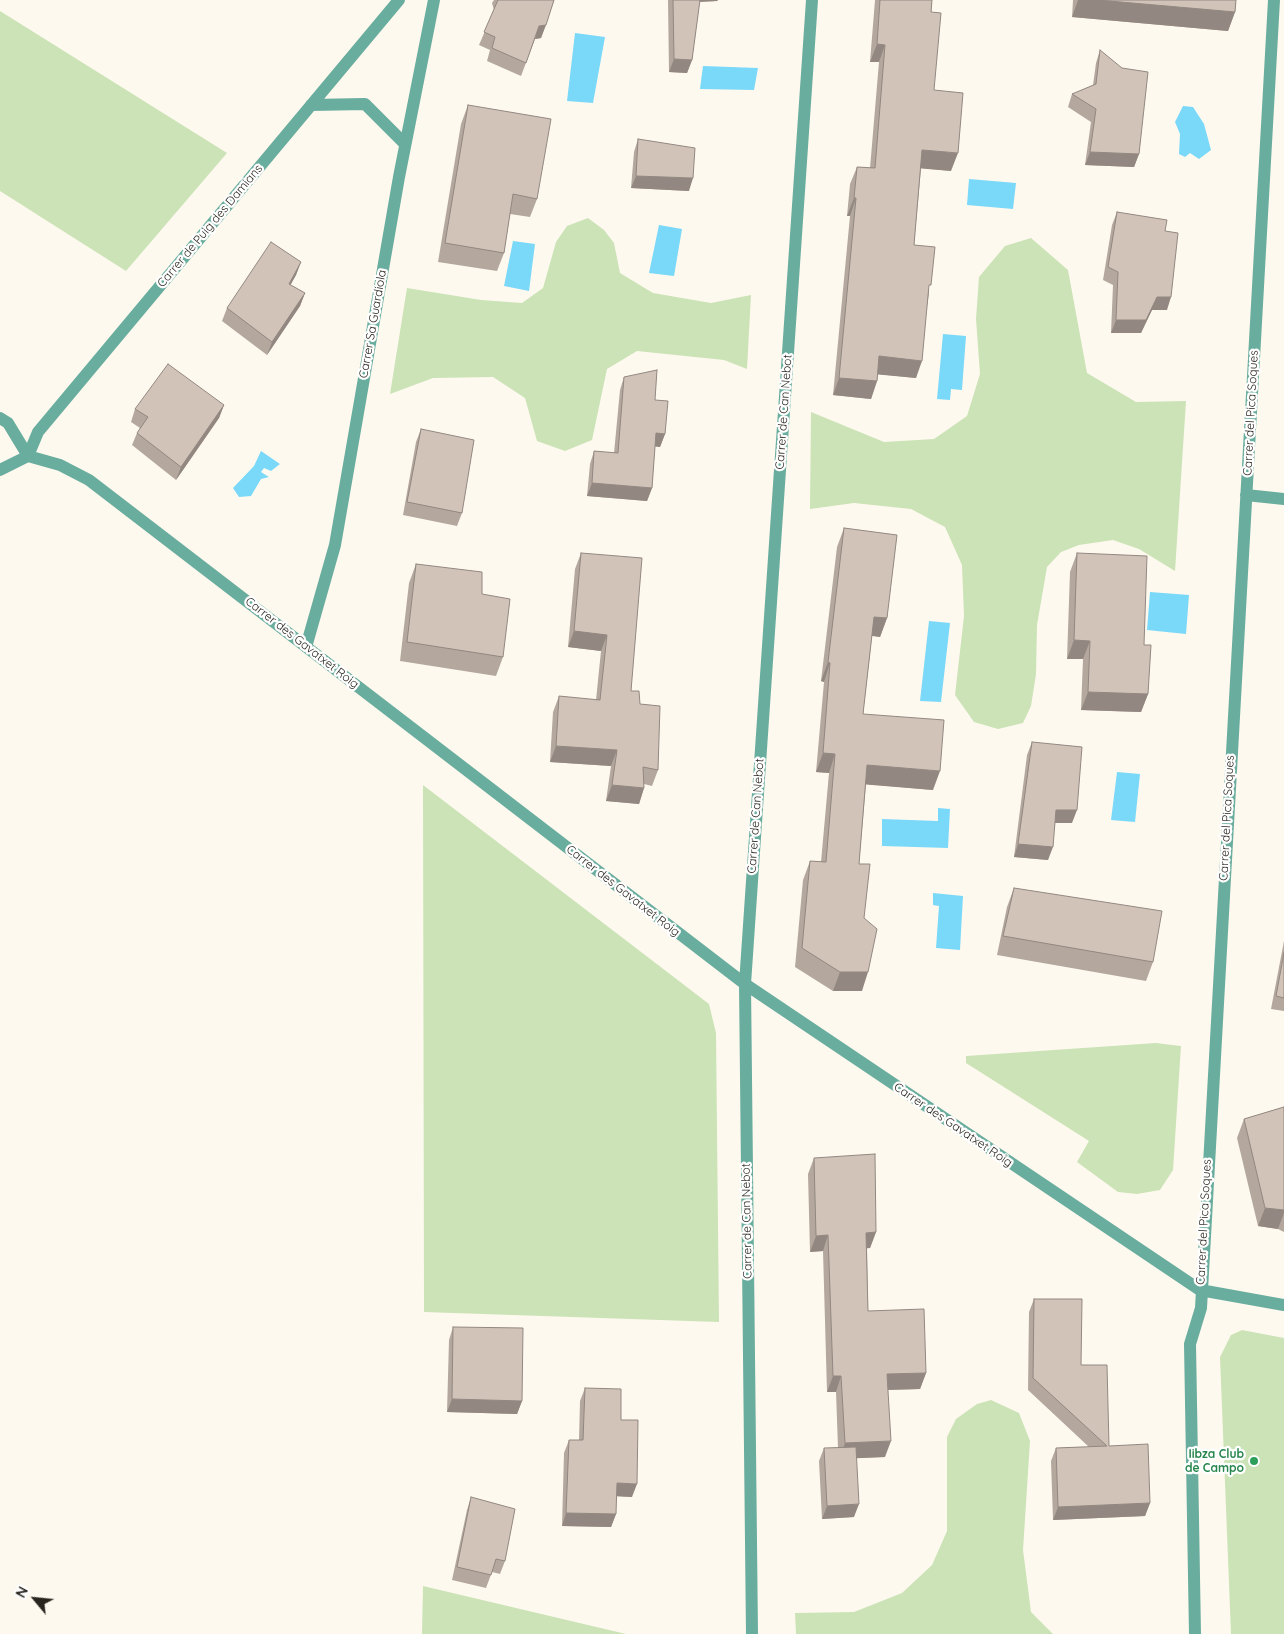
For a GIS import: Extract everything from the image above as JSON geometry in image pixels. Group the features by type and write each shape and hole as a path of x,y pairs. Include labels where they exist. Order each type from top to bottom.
{"street":[{"name":"Carrer de Puig des Damians","path":"28,456 38,432 399,0"},
{"name":"Carrer Sa Guardiola","path":"306,647 335,545 405,144 434,0"},
{"name":"Carrer de Can Nebot","path":"752,1634 745,984 812,0"},
{"name":"Carrer del Pica Soques","path":"1196,1634 1190,1344 1201,1308 1200,1290 1274,0"},
{"path":"311,105 365,104 405,144"},
{"path":"0,418 8,423 28,456 0,470"},
{"name":"Carrer des Gavatxet Roig","path":"28,456 60,465 89,480 745,984 1200,1290 1284,1305"},
{"path":"1246,495 1284,499"}],"green space":[{"path":"0,11 227,153 126,271 0,191"},
{"path":"588,218 604,230 614,243 620,273 653,293 711,303 751,295 747,369 724,360 637,351 607,369 592,440 565,451 537,441 525,398 493,377 433,378 390,394 407,288 481,300 522,303 543,288 556,242 567,226"},
{"path":"1031,238 1068,270 1087,373 1136,402 1186,401 1175,571 1139,549 1113,540 1079,545 1061,552 1047,567 1037,625 1036,674 1031,706 1023,723 998,729 974,722 955,695 964,616 962,565 945,527 911,509 854,503 810,509 811,412 884,442 934,439 967,416 980,374 976,319 979,277 1005,246"},
{"path":"423,785 709,1004 716,1033 719,1322 424,1312"},
{"path":"1156,1043 1181,1046 1173,1170 1160,1190 1137,1194 1118,1192 1077,1162 1089,1141 966,1063 966,1056"},
{"name":"Iibza Club de Campo","path":"1242,1330 1284,1338 1284,1634 1231,1634 1220,1357 1231,1335"},
{"path":"991,1400 1019,1413 1030,1441 1023,1550 1031,1612 1053,1634 796,1634 795,1613 854,1612 902,1593 932,1565 947,1531 947,1437 956,1419 977,1404"},
{"path":"423,1586 626,1634 422,1634"}],"water":[{"path":"575,33 605,37 593,103 567,101"},
{"path":"703,66 758,68 754,90 700,89"},
{"path":"1183,106 1193,107 1204,124 1211,150 1199,159 1190,153 1185,157 1179,154 1180,134 1175,122"},
{"path":"969,179 1016,183 1013,209 967,205"},
{"path":"659,225 682,229 674,276 649,273"},
{"path":"513,241 535,244 529,291 504,286"},
{"path":"943,334 966,336 962,390 951,389 950,400 937,399"},
{"path":"261,451 280,464 271,471 264,468 261,472 269,477 261,479 251,496 239,497 233,488 254,466"},
{"path":"1150,592 1189,595 1186,634 1147,630"},
{"path":"929,621 950,623 941,702 920,701"},
{"path":"1117,772 1140,774 1135,822 1111,820"},
{"path":"938,808 950,809 948,848 882,846 882,819 938,821"},
{"path":"933,893 963,896 960,950 936,948 939,906 933,905"}],"building":[{"path":"498,0 554,0 546,25 539,26 526,63 492,48 495,37 484,32"},
{"path":"673,0 700,0 692,60 674,59"},
{"path":"880,0 932,0 931,12 941,13 934,90 963,93 958,153 922,150 914,245 935,247 931,285 929,285 922,361 879,356 877,381 839,378 856,198 854,198 857,167 875,168 885,45 877,44"},
{"path":"1098,0 1236,0 1235,12"},
{"path":"1100,50 1122,68 1148,72 1139,154 1090,152 1096,109 1072,94 1096,84"},
{"path":"468,105 551,119 537,199 513,194 504,253 445,243"},
{"path":"638,139 695,148 693,178 636,176"},
{"path":"1117,212 1167,220 1165,231 1178,233 1171,297 1157,297 1146,320 1116,320 1118,272 1108,267"},
{"path":"271,242 301,262 289,284 305,293 272,342 227,308"},
{"path":"168,364 224,405 181,467 137,433 148,417 135,409"},
{"path":"657,370 655,400 668,401 665,434 656,433 652,488 592,483 594,451 618,453 624,377"},
{"path":"421,429 474,440 462,513 407,502"},
{"path":"844,528 897,535 887,618 874,617 863,714 944,720 940,771 867,765 859,864 870,864 864,918 877,929 868,972 840,972 802,948 810,861 826,862 835,754 823,753 830,663 828,662"},
{"path":"581,553 642,558 631,691 639,691 640,704 660,706 658,770 643,767 644,788 612,785 617,750 556,746 559,696 600,700 607,635 574,631"},
{"path":"1077,553 1147,556 1144,645 1151,645 1148,694 1088,692 1090,641 1074,640"},
{"path":"416,564 482,572 482,594 510,599 503,657 407,642"},
{"path":"1032,742 1082,747 1077,810 1056,810 1053,847 1018,844"},
{"path":"1014,888 1162,911 1153,962 1003,936"},
{"path":"1284,953 1284,998 1276,996"},
{"path":"1284,1107 1284,1210 1265,1208 1244,1119"},
{"path":"875,1154 876,1232 866,1233 868,1311 924,1309 926,1373 887,1374 891,1441 845,1443 841,1376 833,1376 828,1235 816,1236 814,1158"},
{"path":"1034,1299 1082,1299 1081,1365 1107,1365 1109,1446 1148,1444 1150,1503 1058,1507 1056,1448 1107,1446 1033,1378"},
{"path":"453,1327 523,1328 522,1401 452,1399"},
{"path":"585,1388 621,1389 621,1420 638,1420 637,1484 617,1483 616,1514 566,1513 569,1440 583,1440"},
{"path":"856,1447 859,1504 827,1506 824,1448"},
{"path":"471,1497 515,1509 505,1561 496,1559 491,1575 457,1567"}],"place":[{"name":"Iibza Club de Campo","path":"1254,1461"}]}
